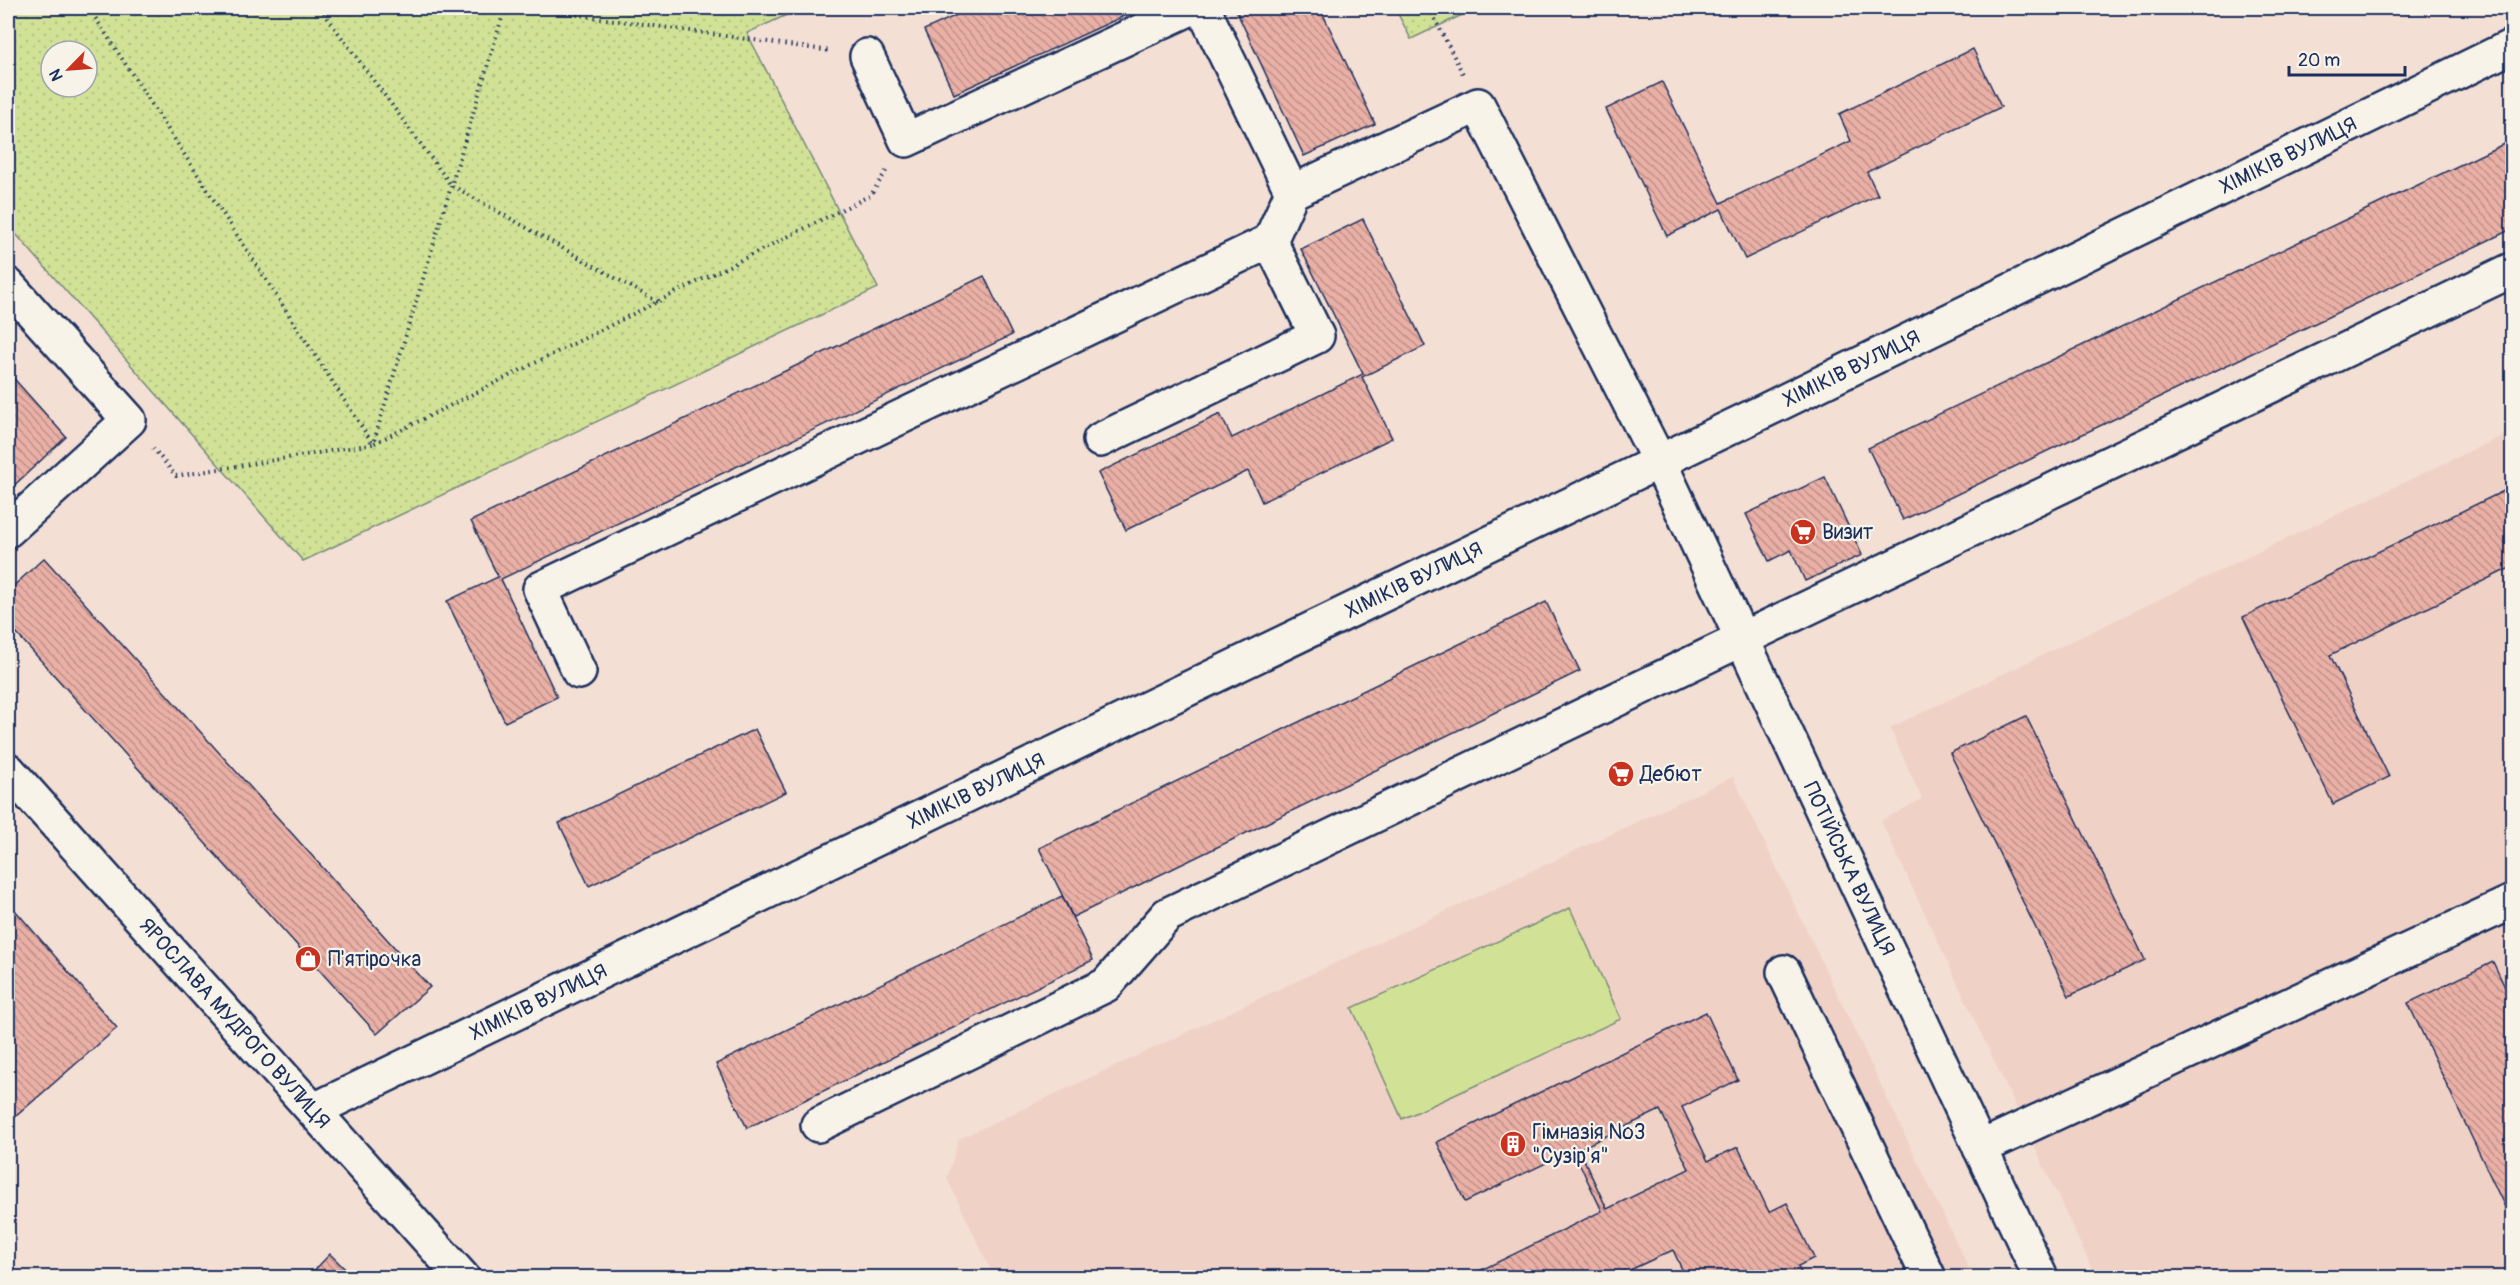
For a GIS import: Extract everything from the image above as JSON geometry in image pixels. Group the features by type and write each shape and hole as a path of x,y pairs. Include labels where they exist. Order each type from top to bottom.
{"street":[{"path":"867,56 906,140 1191,8"},
{"path":"1203,8 1292,192"},
{"name":"ХІМІКІВ ВУЛИЦЯ","path":"314,1110 1659,461 2512,46"},
{"path":"579,672 540,589 1270,241 1292,192 1478,105"},
{"name":"ПОТІЙСЬКА ВУЛИЦЯ","path":"1478,105 1659,461 2041,1278"},
{"path":"1100,440 1317,336 1270,241"},
{"path":"818,1125 1106,985 1167,915 2512,270"},
{"path":"8,285 129,420 8,530"},
{"name":"ЯРОСЛАВА МУДРОГО ВУЛИЦЯ","path":"8,770 463,1278"},
{"path":"1980,1148 2512,902"},
{"path":"1785,972 1929,1278"}],"path":[{"path":"89,8 373,444"},
{"path":"320,8 451,185 658,302"},
{"path":"373,444 505,8"},
{"path":"529,8 867,56"},
{"path":"1430,8 1478,105"},
{"path":"129,420 176,476 373,444 871,195 906,140"}],"shaded area":[{"path":"2512,431 2512,1277 2096,1277 1881,821 1922,799 1890,728"},
{"path":"1733,777 1973,1277 994,1277 947,1178 959,1139"}],"green space":[{"path":"8,8 802,8 747,33 878,288 303,561 8,225"},
{"path":"1395,8 1477,8 1411,39"},
{"path":"1570,908 1621,1019 1402,1119 1352,1008"}],"building":[{"path":"972,8 1141,8 954,94 924,30"},
{"path":"1235,8 1320,8 1375,124 1304,156"},
{"path":"1973,49 2001,107 1867,172 1878,195 1745,259 1721,209 1667,236 1606,109 1662,82 1721,203 1851,141 1839,114"},
{"path":"2512,140 2512,229 1903,520 1868,448"},
{"path":"1363,219 1425,346 1362,377 1392,438 1262,502 1248,471 1126,530 1098,473 1220,414 1232,438 1363,374 1301,249"},
{"path":"984,276 1012,335 501,579 557,697 505,722 447,601 498,577 471,521"},
{"path":"8,372 66,437 8,491"},
{"name":"Визит","path":"1825,477 1862,555 1805,581 1791,550 1769,561 1746,514"},
{"path":"2512,487 2512,567 2330,655 2389,777 2333,804 2243,617"},
{"path":"44,558 430,987 377,1034 8,624 8,591"},
{"path":"1546,602 1580,671 1073,917 1039,848"},
{"path":"2026,716 2145,960 2069,996 1950,753"},
{"path":"755,729 786,792 589,886 559,823"},
{"path":"1062,896 1093,960 747,1128 716,1064"},
{"path":"8,902 117,1028 8,1123"},
{"path":"2493,962 2512,1002 2512,1222 2408,1003"},
{"name":"Гімназія №3 \"Сузір'я\"","path":"1706,1012 1738,1080 1682,1107 1708,1161 1738,1147 1769,1212 1787,1203 1814,1258 1798,1266 1803,1278 1686,1278 1673,1250 1630,1270 1633,1278 1627,1278 1624,1271 1610,1278 1465,1278 1602,1211 1573,1150 1465,1202 1437,1142","holes":["1660,1110 1689,1169 1607,1209 1579,1149"]},
{"path":"330,1254 354,1278 307,1278"}],"place":[{"name":"Визит","path":"1803,532"},
{"name":"Дебют","path":"1621,774"},
{"name":"П'ятірочка","path":"308,959"},
{"name":"Гімназія №3 \"Сузір'я\"","path":"1513,1144"}]}
